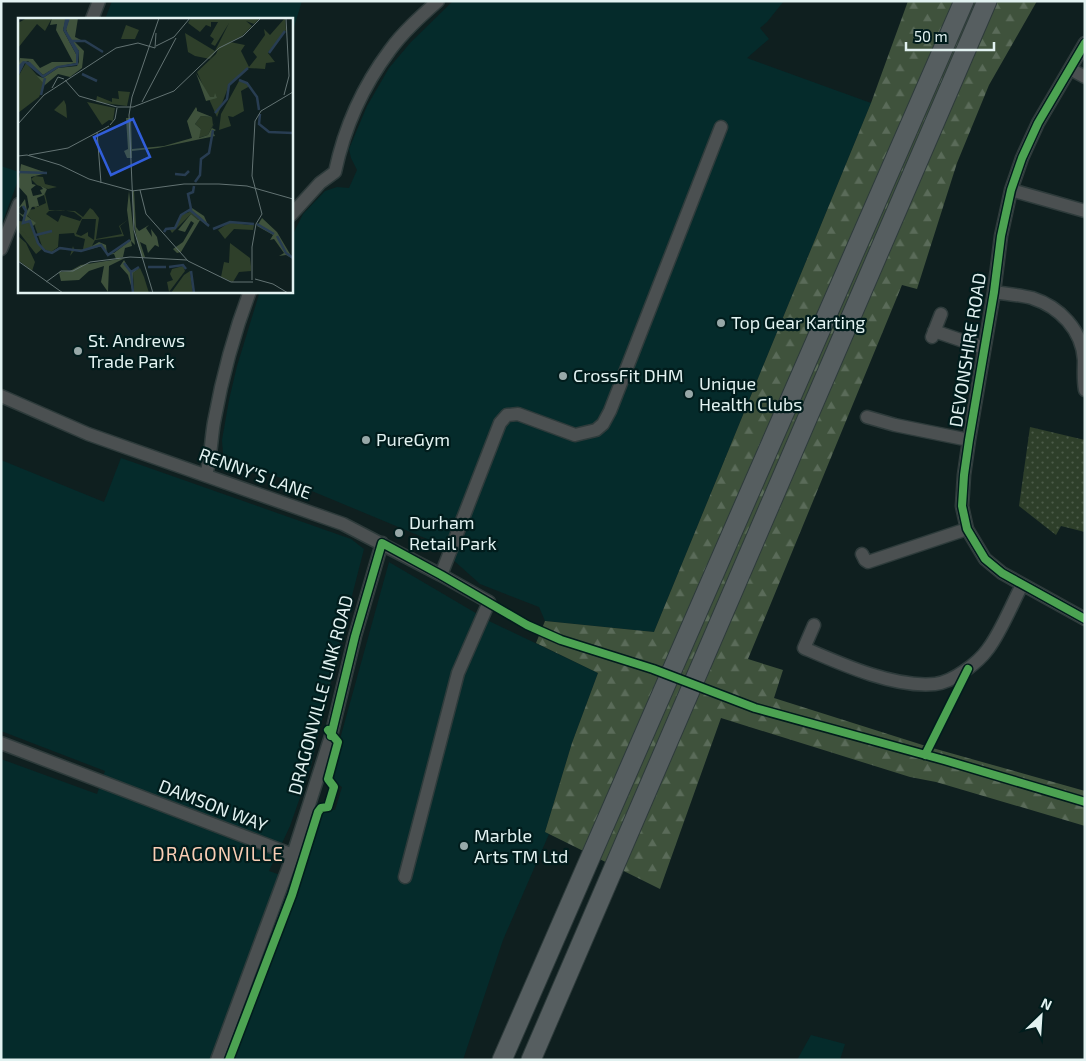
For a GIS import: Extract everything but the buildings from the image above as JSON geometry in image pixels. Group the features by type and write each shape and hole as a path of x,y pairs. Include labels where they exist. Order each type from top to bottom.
{"highway":[{"path":"502,1060 964,1"},
{"path":"531,1060 986,1"}],"street":[{"path":"92,18 99,1"},
{"path":"292,214 320,183 336,172 340,149 350,120 382,61 416,21 438,1"},
{"name":"DEVONSHIRE ROAD","path":"1085,43 1038,123 1022,158 1011,190 1001,236 994,292 969,440 962,506 967,529 985,559 1002,573 1085,619"},
{"path":"1070,68 1085,77"},
{"path":"441,575 500,423 507,414 518,414 575,435 596,430 603,424 610,411 721,126"},
{"path":"1011,190 1085,211"},
{"path":"1,248 18,206"},
{"path":"206,475 214,422 227,363 250,292"},
{"path":"994,292 1032,298 1049,305 1064,317 1074,328 1080,341 1084,359 1080,385"},
{"name":"DEVONSHIRE ROAD","path":"941,314 933,334 984,348"},
{"name":"RENNY'S LANE","path":"1,396 88,434 343,524 382,543 489,602 458,673 405,877"},
{"path":"867,417 895,425 969,440"},
{"path":"862,554 868,562 967,529"},
{"name":"DRAGONVILLE LINK ROAD","path":"293,855 332,736 355,636 382,543"},
{"path":"814,625 804,648 840,664 874,675 902,682 937,684 968,669 989,648 1022,585"},
{"name":"DAMSON WAY","path":"1,743 293,855"},
{"path":"217,1060 293,855"}],"shaded area":[{"path":"112,1 302,1 292,34 292,18 105,18"},
{"path":"453,1 784,1 760,28 769,39 747,58 871,103 654,632 545,621 539,607 480,584 432,541 223,454 222,440 229,400 237,366 260,292 292,292 292,236 303,214 325,191 337,187 349,188 357,170 349,149 367,106 389,68 411,42"},
{"path":"1,166 18,172 18,181 1,226"},
{"path":"121,458 351,539 364,549 345,623 336,624 333,639 340,643 311,766 290,826 269,871 298,881 320,814 325,810 335,810 342,787 334,782 332,777 342,741 340,739 389,562 491,622 598,673 572,743 545,832 549,834 503,940 463,1060 1,1060 1,759 97,794 105,771 1,731 1,460 104,502"},
{"path":"811,1035 845,1044 840,1060 797,1060"}],"green space":[{"path":"908,1 1037,1 989,85 957,163 917,289 902,285 748,659 783,670 774,698 929,747 1085,791 1085,826 936,782 910,777 721,718 660,889 545,832 572,743 598,673 536,643 545,621 654,632 871,103"},
{"path":"1030,427 1085,440 1085,532 1061,526 1056,535 1019,506"}],"cycle path":[{"path":"1085,43 1038,123 1022,158 1011,190 1001,236 994,292 969,440 962,506 967,529 985,559 1002,573 1085,619"},
{"path":"331,736 355,636 382,543 527,625 561,640 653,669 755,708 944,760 1085,802"},
{"path":"925,755 968,669"},
{"path":"229,1060 292,895 318,812 321,808 328,807 334,787 328,779 338,742 328,730"}],"place":[{"name":"Top Gear Karting","path":"721,323"},
{"name":"St. Andrews Trade Park","path":"78,351"},
{"name":"CrossFit DHM","path":"563,376"},
{"name":"Unique Health Clubs","path":"689,394"},
{"name":"PureGym","path":"366,440"},
{"name":"Durham Retail Park","path":"399,533"},
{"name":"Marble Arts TM Ltd","path":"464,846"}],"district":[{"name":"DRAGONVILLE","path":"218,854"}]}
